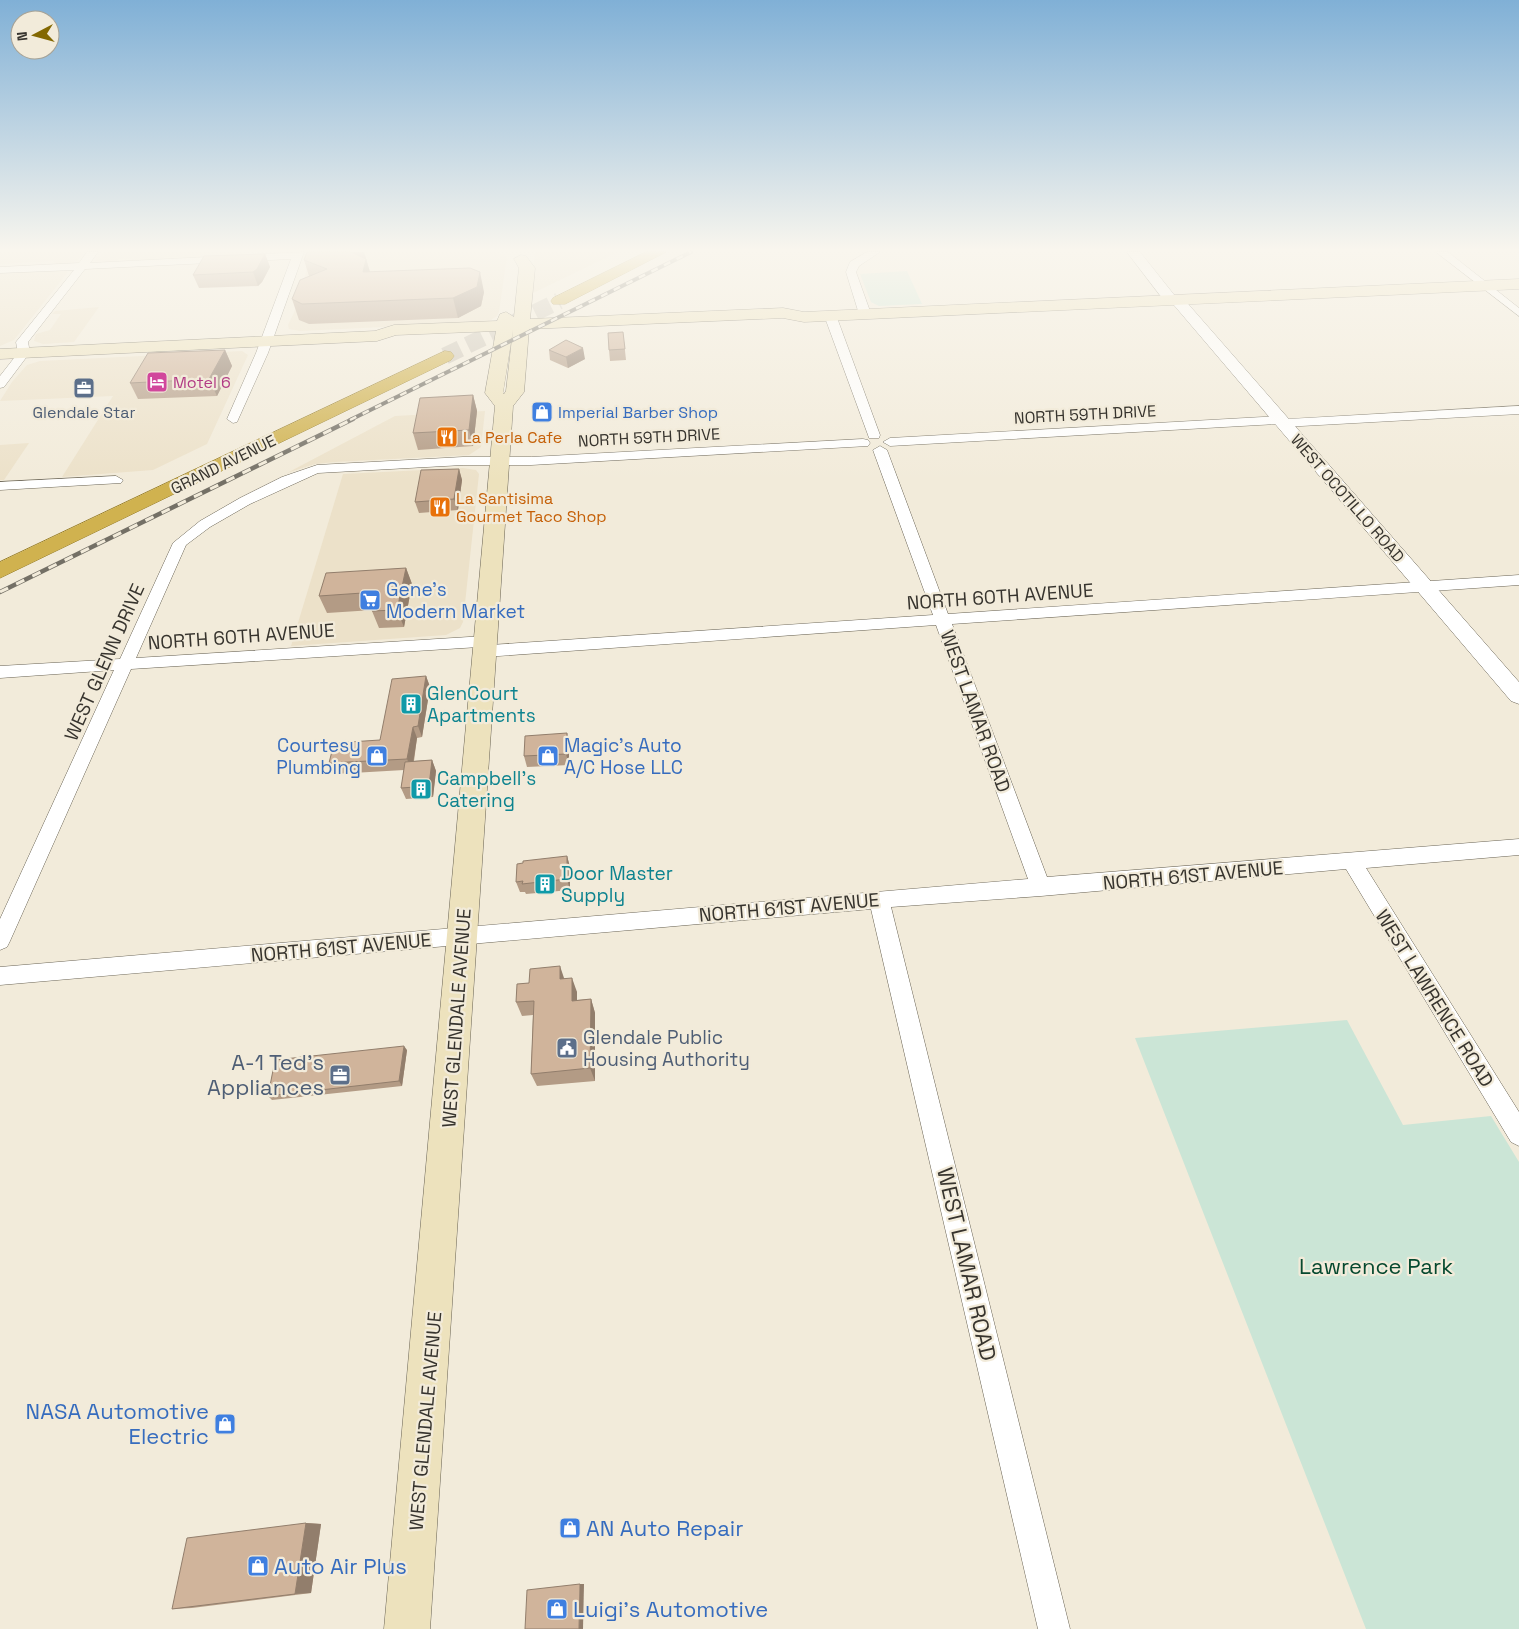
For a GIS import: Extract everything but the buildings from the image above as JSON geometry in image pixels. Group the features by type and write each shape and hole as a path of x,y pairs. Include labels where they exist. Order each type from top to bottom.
{"highway":[{"name":"GRAND AVENUE","path":"0,552 438,352 0,571"}],"main road":[{"name":"WEST GLENDALE AVENUE","path":"504,328 494,393 504,406"},
{"path":"521,330 541,328"},
{"path":"0,354 377,336 390,341 503,331 586,328"},
{"name":"WEST GLENDALE AVENUE","path":"408,1629 442,1218 461,936 504,406 515,392 521,330"}],"street":[{"path":"0,384 24,353 22,342 33,328"},
{"path":"233,419 271,328"},
{"name":"WEST LAMAR ROAD","path":"834,328 1041,888"},
{"name":"WEST OCOTILLO ROAD","path":"1199,328 1519,696"},
{"name":"NORTH 59TH DRIVE","path":"317,469 1519,410"},
{"name":"WEST GLENN DRIVE","path":"0,941 180,543 187,534 297,475 317,469"},
{"path":"0,486 116,480"},
{"name":"NORTH 60TH AVENUE","path":"0,672 943,620 1519,580"},
{"name":"NORTH 61ST AVENUE","path":"0,976 879,899 1041,888 1519,847"},
{"name":"WEST LAWRENCE ROAD","path":"1351,861 1519,1134"},
{"name":"WEST LAMAR ROAD","path":"879,899 1054,1629"}],"shaded area":[{"path":"0,328 24,328 14,340 0,346"},
{"path":"51,328 84,328 74,342 43,344 34,341 36,334"},
{"path":"289,328 362,328 300,331"},
{"path":"242,351 248,355 207,444 153,470 62,477 113,396 0,401 12,382 27,365 40,361"},
{"path":"485,411 481,447 469,455 335,462 315,464 287,473 395,416"},
{"path":"29,443 4,480 0,480 0,445"},
{"path":"463,468 476,470 479,474 463,622 460,628 446,635 291,646 343,474"}],"green space":[{"name":"Lawrence Park","path":"1347,1020 1403,1125 1491,1116 1519,1162 1519,1629 1366,1629 1135,1038"}],"tunnel":[{"path":"445,356 503,328"}],"railway":[{"path":"350,420 537,328"},
{"path":"0,592 353,419"}],"place":[{"name":"Motel 6","path":"157,382"},
{"name":"Glendale Star","path":"84,388"},
{"name":"Imperial Barber Shop","path":"542,412"},
{"name":"La Perla Cafe","path":"447,437"},
{"name":"La Santisima Gourmet Taco Shop","path":"440,507"},
{"name":"Gene's Modern Market","path":"370,600"},
{"name":"GlenCourt Apartments","path":"411,704"},
{"name":"Courtesy Plumbing","path":"377,756"},
{"name":"Magic's Auto A/C Hose LLC","path":"548,756"},
{"name":"Campbell's Catering","path":"421,789"},
{"name":"Door Master Supply","path":"545,884"},
{"name":"Glendale Public Housing Authority","path":"567,1048"},
{"name":"A-1 Ted's Appliances","path":"340,1075"},
{"name":"NASA Automotive Electric","path":"225,1424"},
{"name":"AN Auto Repair","path":"570,1528"},
{"name":"Auto Air Plus","path":"258,1566"},
{"name":"Luigi's Automotive","path":"557,1609"}]}
